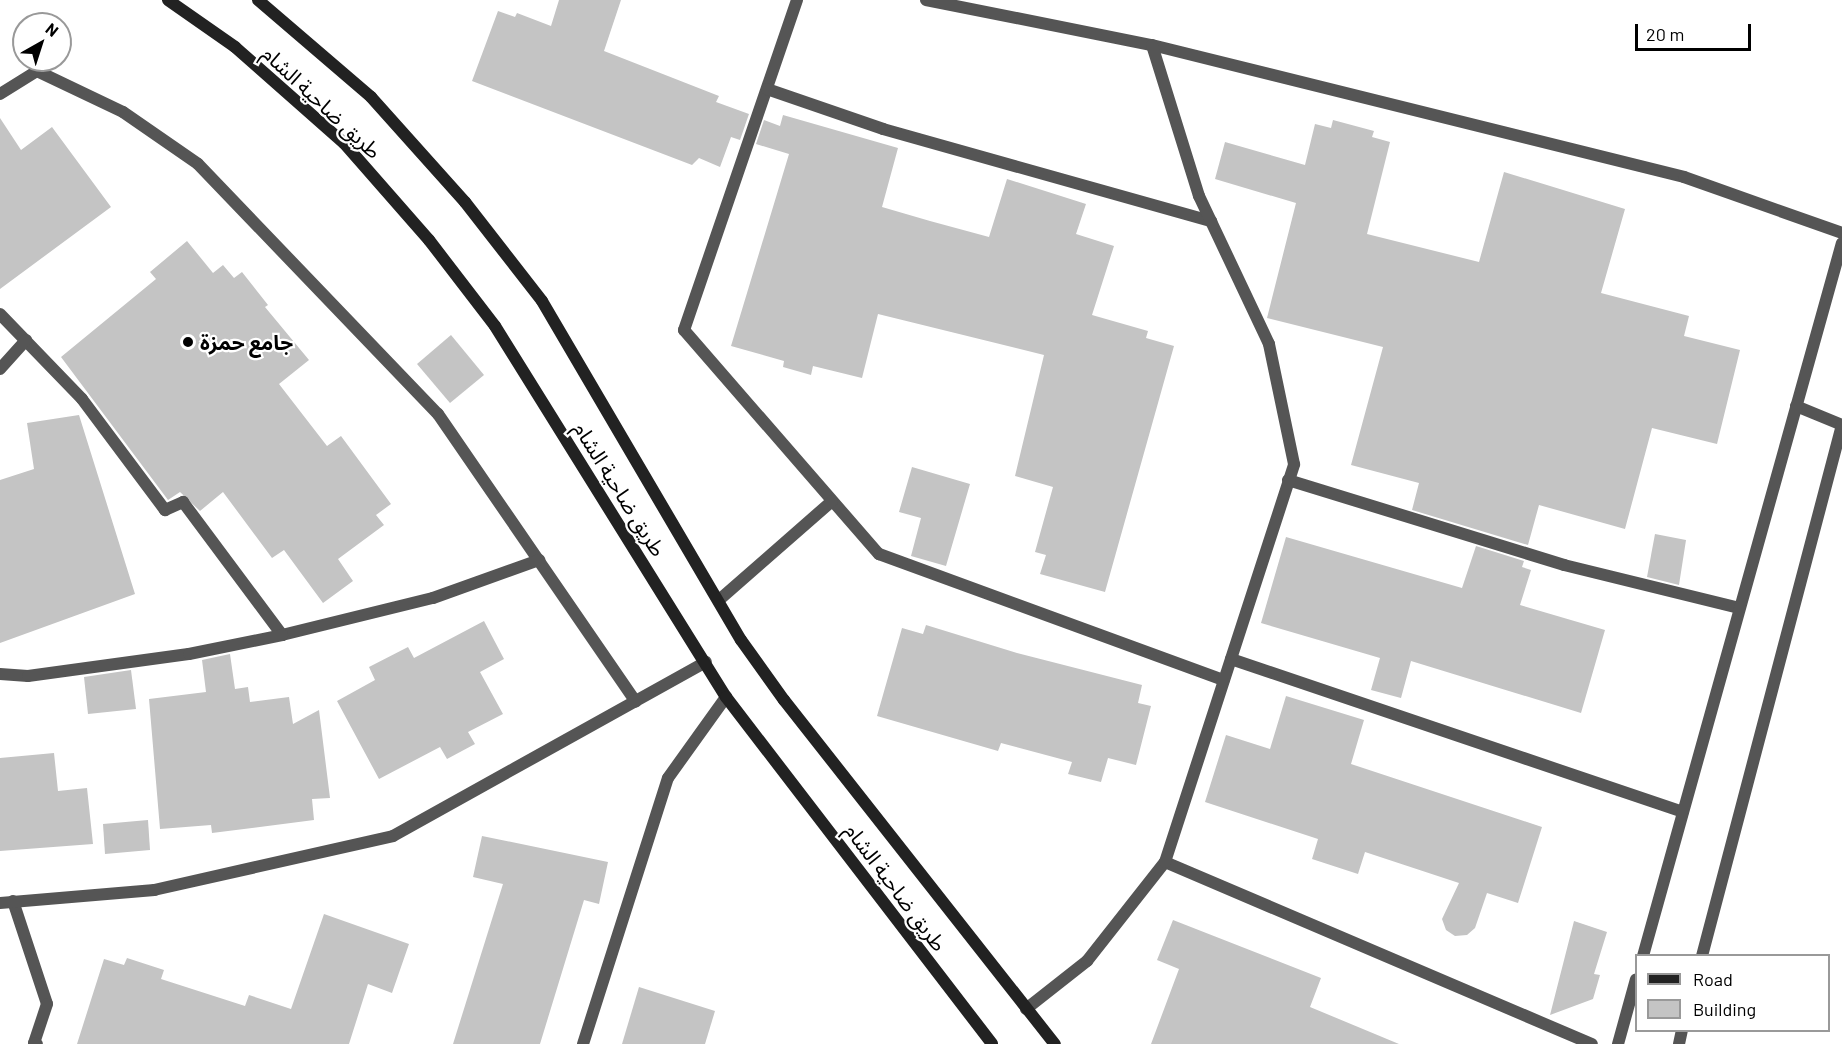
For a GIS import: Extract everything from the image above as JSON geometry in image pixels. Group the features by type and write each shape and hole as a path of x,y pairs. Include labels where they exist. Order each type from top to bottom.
{"main road":[{"name":"طريق ضاحية الشام","path":"168,0 235,47 344,143 429,240 495,326 726,697 992,1044"},
{"name":"طريق ضاحية الشام","path":"258,0 371,97 479,220 542,301 719,600 784,700 1055,1044"}],"street":[{"path":"797,0 684,330 879,554 1224,680"},
{"path":"927,0 1152,45 1684,177 1842,233"},
{"path":"1026,1009 1087,961 1165,862 1294,464 1269,344 1211,221 1152,45"},
{"path":"0,94 37,71 123,112 198,164 438,414 636,702"},
{"path":"767,89 883,129 1211,221"},
{"path":"1644,954 1842,243"},
{"path":"0,314 82,399 165,510 183,502 282,634"},
{"path":"0,369 26,340"},
{"path":"1703,954 1842,425 1796,406"},
{"path":"1288,480 1564,565 1739,608"},
{"path":"719,600 832,501"},
{"path":"0,674 28,675 189,654 433,598 539,560"},
{"path":"1231,658 1683,812"},
{"path":"37,1044 34,1043 47,1004 6,902 154,890 393,836 706,662"},
{"path":"584,1044 668,778 726,697"},
{"path":"1165,862 1592,1044"},
{"path":"1618,1044 1635,983"}],"building":[{"path":"559,0 621,0 604,51 719,96 716,102 749,114 740,140 731,137 720,167 699,158 692,165 472,81 498,11 515,17 517,13 551,26"},
{"path":"783,115 898,148 882,207 989,237 1007,179 1086,204 1076,234 1114,246 1092,315 1148,331 1146,338 1174,346 1105,592 1040,574 1046,555 1035,552 1053,487 1015,476 1044,355 878,314 862,378 813,366 811,375 783,367 784,361 731,346 789,154 756,144 764,120 780,126"},
{"path":"0,118 21,150 52,127 111,207 0,289"},
{"path":"1333,120 1374,131 1372,137 1390,142 1367,234 1479,262 1504,172 1625,209 1601,293 1689,316 1684,336 1740,350 1717,444 1652,428 1625,529 1539,505 1528,545 1412,510 1419,483 1351,465 1383,347 1267,318 1296,203 1215,179 1225,142 1305,165 1315,124 1331,128"},
{"path":"187,241 213,273 223,265 234,278 242,272 268,305 265,307 309,360 279,384 327,446 341,436 391,504 376,515 384,525 338,559 353,581 323,603 284,550 272,558 223,492 200,511 180,492 168,500 61,357 156,279 150,272"},
{"path":"451,335 484,375 450,403 417,364"},
{"path":"79,415 135,594 0,643 0,480 34,469 27,423"},
{"path":"912,467 970,484 946,566 911,556 921,518 899,512"},
{"path":"1655,534 1686,540 1679,585 1647,577"},
{"path":"1286,537 1462,588 1476,546 1524,561 1522,567 1531,570 1520,605 1605,630 1581,713 1411,661 1401,698 1371,690 1380,658 1261,623"},
{"path":"484,621 504,659 480,672 503,714 468,732 475,744 447,759 440,747 379,779 337,701 375,680 369,667 408,647 414,658"},
{"path":"926,625 1017,653 1142,685 1138,703 1151,706 1136,765 1108,758 1101,782 1068,774 1072,762 1001,743 998,751 877,716 902,628 923,634"},
{"path":"230,654 235,689 248,687 250,702 289,697 293,724 319,710 330,798 312,799 314,820 212,833 211,825 160,829 149,699 206,692 202,660"},
{"path":"131,670 136,709 88,714 84,677"},
{"path":"1286,696 1364,720 1351,764 1542,827 1518,903 1487,893 1475,928 1467,935 1455,936 1446,930 1442,919 1459,883 1365,852 1358,874 1312,859 1318,839 1205,802 1226,735 1270,749"},
{"path":"54,753 58,791 87,788 93,844 0,851 0,758"},
{"path":"148,820 150,850 105,854 103,824"},
{"path":"482,836 608,862 599,904 584,900 540,1044 453,1044 503,884 473,877"},
{"path":"324,914 409,944 392,993 368,984 349,1044 77,1044 104,959 124,965 127,958 164,970 161,979 245,1006 249,995 291,1009"},
{"path":"1173,920 1321,978 1310,1007 1399,1044 1151,1044 1179,969 1157,960"},
{"path":"1574,921 1607,932 1594,974 1600,975 1593,999 1550,1015"},
{"path":"639,987 715,1011 705,1044 622,1044"}],"place":[{"name":"جامع حمزة","path":"188,342"}]}
